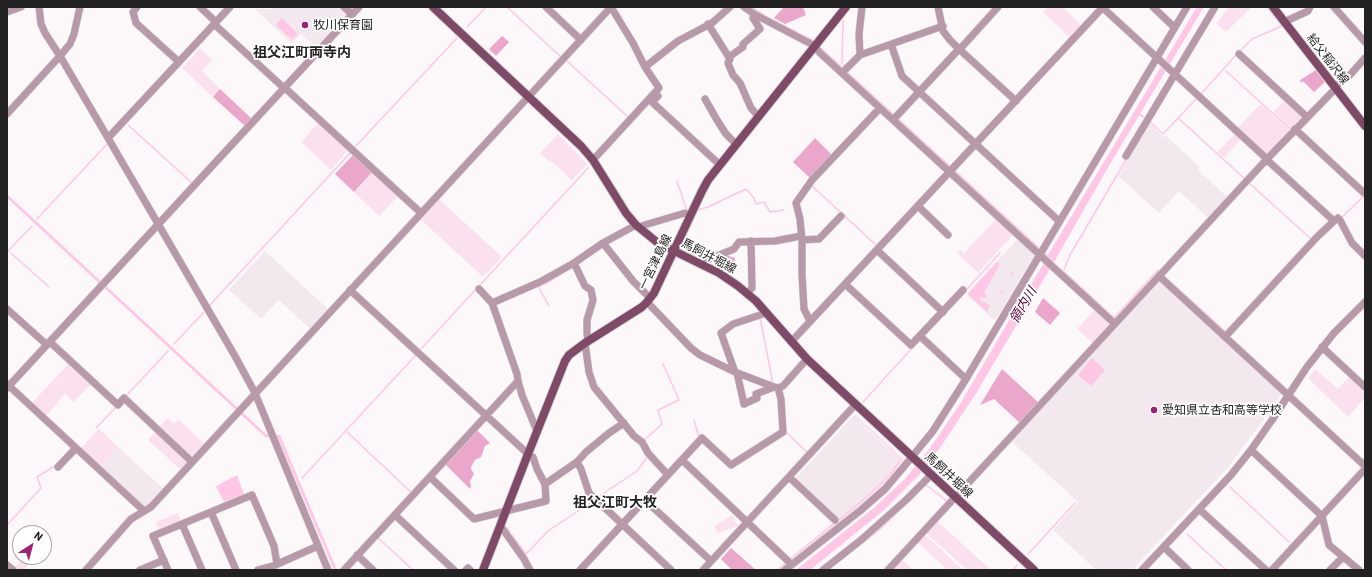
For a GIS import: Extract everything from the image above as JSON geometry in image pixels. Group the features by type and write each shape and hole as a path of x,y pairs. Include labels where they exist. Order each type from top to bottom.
{"main road":[{"name":"馬飼井堀線","path":"433,7 582,146 593,160 626,213 637,226 658,243 719,273 756,301 807,359 1034,570"},
{"name":"一宮津島線","path":"483,570 527,454 565,361 569,355 642,307 649,300 674,252 708,180 846,7"},
{"name":"給父稲沢線","path":"1273,7 1365,126"}],"street":[{"path":"7,12 21,7"},
{"path":"39,7 41,24 45,33 108,138 255,393 328,570"},
{"path":"7,114 70,44 74,34 80,7"},
{"path":"138,7 133,12 136,23 179,62"},
{"path":"200,7 284,88 421,213"},
{"path":"108,138 230,7"},
{"path":"344,7 352,14"},
{"path":"144,511 8,386 359,7"},
{"path":"86,570 131,518 151,507 611,7 661,92 652,102 720,165"},
{"path":"645,67 678,41 708,24 730,7"},
{"path":"744,7 754,14 815,46 819,52 844,71 880,108 895,118 1056,271 1115,324"},
{"path":"860,55 859,34 862,7"},
{"path":"938,7 943,31 946,36 1016,101"},
{"path":"895,118 998,7"},
{"path":"791,342 1103,7 1334,222"},
{"path":"1153,7 1174,27"},
{"path":"784,570 861,510 885,488 933,431 966,379 1187,7"},
{"path":"1126,156 1174,73 1215,7"},
{"path":"1284,22 1308,11 1310,7"},
{"path":"1334,7 1365,42"},
{"path":"551,9 581,40"},
{"path":"729,57 743,47 743,44 760,29 753,18 754,14"},
{"path":"708,24 729,57 730,59 728,63 733,76 740,83 751,108 758,117"},
{"path":"844,71 860,55 943,26"},
{"path":"891,44 902,76 1059,221"},
{"path":"1239,54 1307,117"},
{"path":"888,570 1266,159 1365,58"},
{"path":"593,160 659,88"},
{"path":"706,99 726,134 736,144"},
{"path":"810,321 804,309 802,238 800,219 796,203 812,180 880,108"},
{"path":"1295,129 1364,193 1365,192"},
{"path":"918,206 948,235"},
{"path":"492,303 540,282 603,243 637,226 685,213 690,216"},
{"path":"700,264 706,260 734,249 739,242 775,241 802,238 819,239 841,216"},
{"path":"1225,337 1316,238 1338,218 1352,243 1365,256"},
{"path":"747,294 752,288 752,241"},
{"path":"580,570 702,438 731,465 783,432 781,399 776,388 736,372 700,355 691,348 633,282 603,243"},
{"path":"877,250 943,312"},
{"path":"574,262 585,286 591,290 593,300 587,320 587,342 589,372 594,387 634,436 642,442 648,453 668,475"},
{"path":"1159,276 1365,466"},
{"path":"845,284 911,345 963,290"},
{"path":"478,289 492,303 517,374 522,395 537,431"},
{"path":"350,290 527,454 533,457 537,469 545,484 546,501 474,519 430,477"},
{"path":"1145,569 1251,450 1322,347 1347,319 1365,302"},
{"path":"7,309 118,405 124,398 192,462"},
{"path":"766,313 733,324 721,333 736,372 744,404 756,398 756,394 783,386 807,359"},
{"path":"920,336 966,379"},
{"path":"1322,347 1365,387"},
{"path":"344,570 518,381"},
{"path":"703,570 855,405"},
{"path":"545,484 577,462 598,442 624,423"},
{"path":"58,467 76,448"},
{"path":"1251,450 1322,516 1329,545 1359,570"},
{"path":"682,460 788,561"},
{"path":"577,462 581,469 589,493 671,570"},
{"path":"1272,570 1365,470"},
{"path":"823,570 861,540 932,475"},
{"path":"789,477 835,520"},
{"path":"168,570 153,536 252,495 274,546 275,567"},
{"path":"645,500 711,561"},
{"path":"1199,508 1266,570"},
{"path":"211,512 236,570"},
{"path":"395,515 454,570"},
{"path":"182,524 202,570"},
{"path":"500,528 502,528 526,561 530,570"},
{"path":"258,570 275,567 318,546"},
{"path":"1164,547 1188,570"},
{"path":"357,555 373,570"},
{"path":"1330,570 1343,557"},
{"path":"140,570 164,560"},
{"path":"7,565 13,570"},
{"path":"466,570 468,568 470,570"}],"shaded area":[{"name":"牧川保育園","path":"275,7 341,7 348,16 317,49 301,34 292,44 255,9 273,9"},
{"path":"784,7 803,7 806,15 785,24 774,18"},
{"path":"1048,7 1063,7 1082,26 1071,39 1043,12"},
{"path":"1229,7 1252,7 1226,32 1216,24"},
{"path":"502,36 509,42 496,56 489,49"},
{"path":"200,48 212,60 202,71 220,89 213,97 182,68"},
{"path":"1316,70 1325,82 1314,92 1303,81 1301,83 1300,80"},
{"path":"220,89 252,119 245,126 213,97"},
{"path":"1286,99 1304,117 1291,129 1273,112"},
{"path":"1260,104 1290,131 1267,156 1237,129"},
{"path":"319,122 349,149 331,170 301,142"},
{"path":"1149,123 1164,137 1166,136 1200,167 1198,170 1228,198 1209,219 1179,191 1159,213 1118,176"},
{"path":"1235,133 1241,139 1224,158 1218,152"},
{"path":"558,134 587,164 572,180 540,153"},
{"path":"815,138 833,156 811,179 793,162"},
{"path":"354,154 373,171 354,192 335,174"},
{"path":"373,171 399,195 379,216 354,192"},
{"path":"438,198 502,257 483,277 419,218"},
{"path":"996,219 1013,235 978,273 957,253 960,250 964,253"},
{"path":"1018,239 1035,255 995,321 966,294"},
{"path":"265,251 328,309 310,329 279,300 261,319 229,290"},
{"path":"726,255 735,258 733,270 731,272 714,263 714,258"},
{"name":"愛知県立杏和高等学校","path":"1159,280 1282,393 1228,467 1132,570 1096,570 1053,530 1078,502 1010,440"},
{"path":"1043,298 1060,313 1050,325 1035,312"},
{"path":"1095,309 1109,322 1110,325 1094,344 1077,329"},
{"path":"70,362 92,383 74,402 65,394 46,416 32,403"},
{"path":"1002,369 1039,403 1020,423 994,399 980,405"},
{"path":"1315,369 1338,389 1350,376 1365,389 1365,398 1348,417 1308,378"},
{"path":"855,414 866,424 864,427 899,459 890,474 837,520 794,480"},
{"path":"168,418 174,424 178,419 205,444 192,458 158,428"},
{"path":"866,424 906,461 894,476 860,507 783,570 778,570 863,500 891,474 901,461 864,426"},
{"path":"99,429 119,448 101,467 81,448"},
{"path":"157,430 189,461 181,470 148,440"},
{"path":"476,431 478,431 490,443 485,446 481,457 475,460 472,465 471,469 474,474 470,481 470,489 445,464"},
{"path":"119,448 164,489 149,505 143,506 101,467"},
{"path":"178,513 181,522 160,531 156,522"},
{"path":"732,515 738,526 718,533 714,526"},
{"path":"936,520 991,570 967,570 925,532"},
{"path":"924,534 963,570 948,570 917,542"},
{"path":"731,548 756,570 732,570 721,559"},
{"path":"900,558 913,570 890,570"},
{"path":"17,565 29,565 26,568 28,570 13,569"}],"water":[{"name":"領内川","path":"1197,7 1204,7 1110,164 1054,262 1058,266 1051,267 975,395 940,448 920,474 884,510 810,570 796,570 874,508 905,479 933,444 962,401 1018,305 1016,302 1020,302 1029,287 1025,284 1026,282 1031,284 1047,258 1042,253 1044,252 1048,255"},
{"path":"282,18 298,34 292,40 276,25"},
{"path":"822,48 1038,246 1038,250 821,49"},
{"path":"7,194 266,434 280,435 337,570 334,570 278,438 265,437 7,198"},
{"path":"997,262 1000,264 984,293 987,296 984,299 982,296 979,299 990,306 987,312 968,294"},
{"path":"1092,358 1105,370 1091,386 1078,375"},
{"path":"237,475 244,494 224,502 216,486"}],"waterway":[{"path":"467,27 486,7"},
{"path":"507,7 561,57"},
{"path":"751,7 764,15"},
{"path":"1240,51 1252,39 1282,26 1267,7"},
{"path":"767,17 812,40"},
{"path":"843,20 842,63 844,65"},
{"path":"354,148 457,38"},
{"path":"1201,94 1237,54"},
{"path":"566,60 628,117"},
{"path":"1226,71 1290,129"},
{"path":"1150,122 1163,134 1197,98"},
{"path":"1139,114 1144,117"},
{"path":"1178,118 1245,179"},
{"path":"128,125 192,183"},
{"path":"37,219 108,143"},
{"path":"210,305 351,152"},
{"path":"1064,269 1070,255 1127,158"},
{"path":"479,286 588,168"},
{"path":"677,181 687,211"},
{"path":"1248,182 1311,239"},
{"path":"811,185 877,246"},
{"path":"697,210 708,207 746,189 754,198 756,204 764,202 770,212 784,210"},
{"path":"1341,218 1364,196"},
{"path":"7,252 32,226"},
{"path":"11,253 49,287"},
{"path":"967,289 1000,253"},
{"path":"1081,287 1114,318 1158,270"},
{"path":"1063,271 1079,285"},
{"path":"545,284 563,273"},
{"path":"1164,276 1226,332"},
{"path":"538,286 549,306"},
{"path":"421,349 476,289"},
{"path":"174,344 204,312"},
{"path":"760,317 773,384"},
{"path":"863,402 913,347"},
{"path":"126,396 168,351"},
{"path":"302,478 416,355"},
{"path":"644,440 662,424 658,410 679,400 663,364"},
{"path":"96,428 117,406"},
{"path":"694,420 699,437"},
{"path":"348,433 412,493"},
{"path":"787,433 807,452"},
{"path":"598,497 637,471 648,456"},
{"path":"789,560 863,500 891,474 900,460"},
{"path":"7,525 41,488 37,477 53,467"},
{"path":"925,486 926,485 947,501"},
{"path":"1230,487 1289,542"},
{"path":"910,501 917,494"},
{"path":"512,535 526,554 548,531 593,501"},
{"path":"1028,554 1075,503"},
{"path":"865,541 878,531 904,506"},
{"path":"505,524 504,525 510,532"},
{"path":"1187,534 1226,570"},
{"path":"377,537 413,570"},
{"path":"777,570 786,563"},
{"path":"523,564 525,570"},
{"path":"1013,570 1017,565"}],"place":[{"name":"牧川保育園","path":"305,25"},
{"name":"愛知県立杏和高等学校","path":"1154,410"}],"district":[{"name":"祖父江町両寺内","path":"302,52"},
{"name":"祖父江町大牧","path":"615,502"}]}
